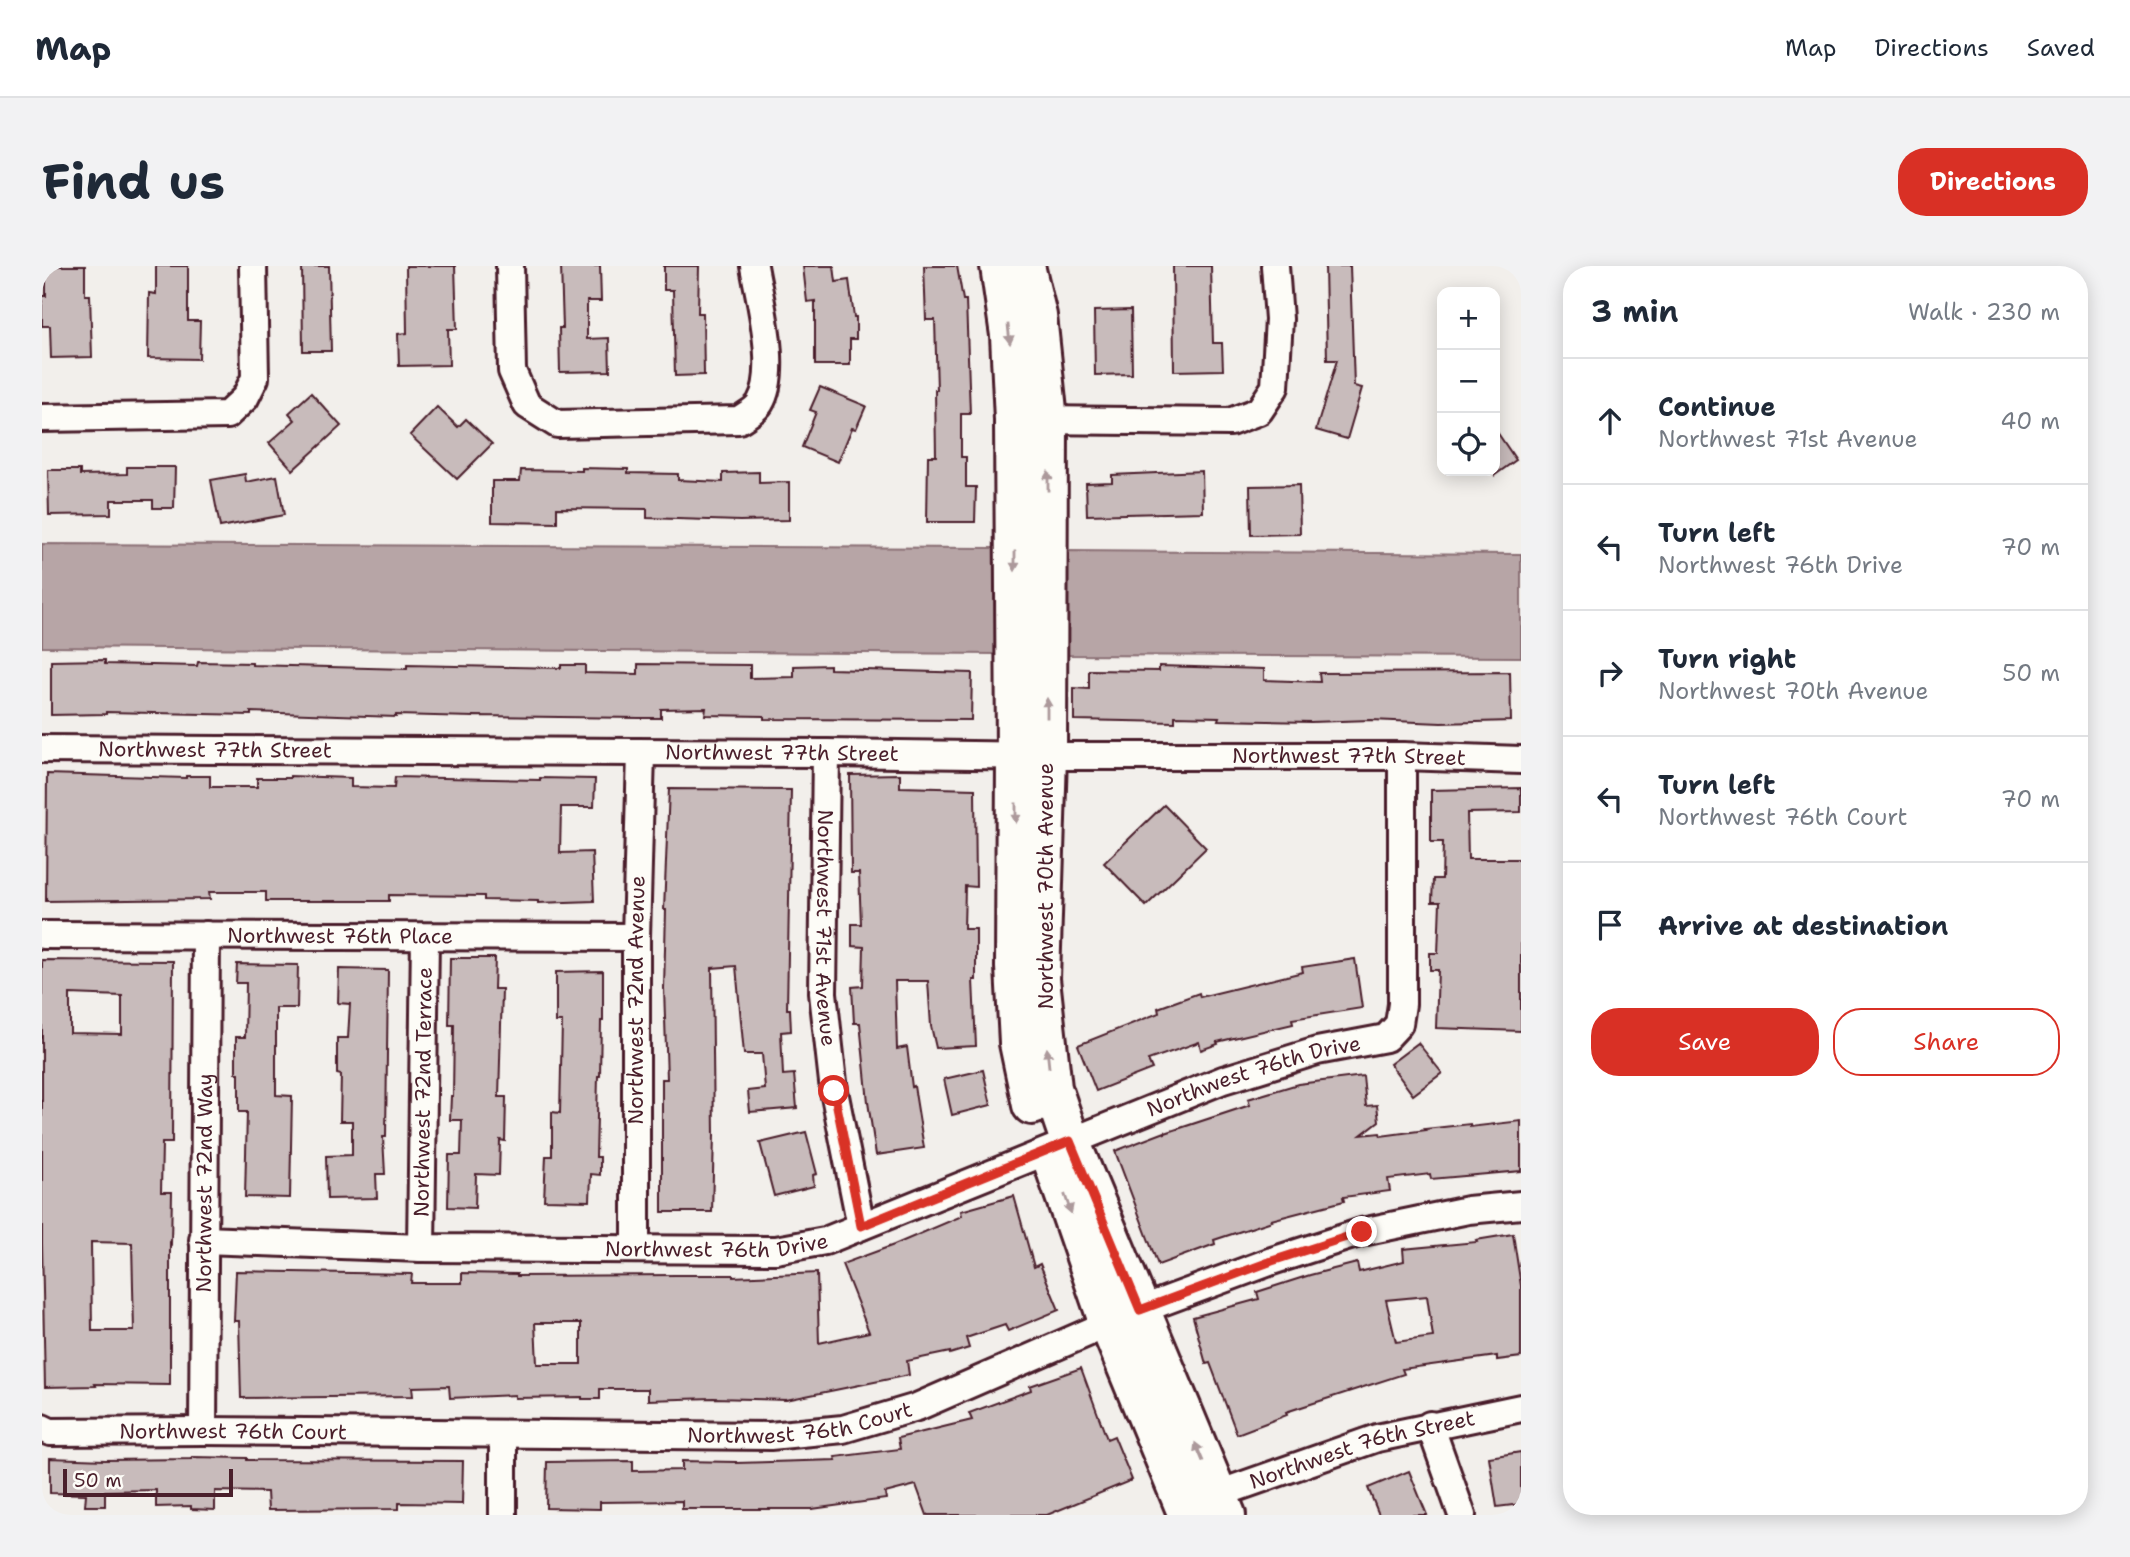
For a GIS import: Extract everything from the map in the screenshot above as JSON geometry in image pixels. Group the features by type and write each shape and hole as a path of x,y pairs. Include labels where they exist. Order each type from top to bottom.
{"street":[{"path":"42,418 227,415 245,398 256,378 253,266"},
{"path":"510,266 512,371 527,405 557,424 739,420 759,405 768,386 766,335 754,266"},
{"name":"Northwest 70th Avenue","path":"1000,266 1010,335 1031,420"},
{"name":"Northwest 70th Avenue","path":"1025,266 1037,316 1031,420 1032,756 1040,979 1060,1146 1197,1509"},
{"path":"1031,420 1230,422 1259,411 1275,387 1279,319 1275,266"},
{"name":"Northwest 77th Street","path":"42,749 1402,756 1521,760"},
{"name":"Northwest 72nd Avenue","path":"636,1248 636,937 641,752"},
{"name":"Northwest 71st Avenue","path":"826,752 823,993 834,1091 861,1226"},
{"name":"Northwest 76th Drive","path":"203,1240 421,1248 776,1250 825,1241 1223,1080 1317,1051 1386,1038 1399,1024 1402,1004 1402,756"},
{"name":"Northwest 76th Place","path":"42,936 636,937"},
{"name":"Northwest 72nd Way","path":"203,1431 206,936"},
{"name":"Northwest 72nd Terrace","path":"421,1248 425,937"},
{"name":"Northwest 76th Court","path":"42,1428 50,1433 203,1431 770,1436 843,1429 917,1407 1124,1317 1272,1261 1362,1232 1468,1210 1521,1205"},
{"name":"Northwest 76th Street","path":"1197,1509 1377,1438 1521,1408"},
{"path":"1430,1425 1462,1515"},
{"path":"503,1434 503,1515"}],"shaded area":[{"path":"42,544 998,548 998,654 42,647"},
{"path":"1064,551 1521,554 1521,657 1060,655"}],"building":[{"path":"46,266 85,266 85,295 90,295 92,357 51,358 50,326 42,326"},
{"path":"156,266 188,266 188,321 200,321 199,359 148,358 149,293 156,294"},
{"path":"302,266 329,266 331,351 303,351"},
{"path":"406,266 455,266 457,329 448,329 449,365 399,366 398,334 407,333"},
{"path":"561,266 600,266 601,301 587,301 587,339 609,338 610,371 560,372 559,328 563,328"},
{"path":"664,266 699,266 698,313 703,313 704,375 675,376 673,290 664,290"},
{"path":"803,266 834,266 836,282 849,280 856,317 856,339 850,339 850,365 815,365 815,301 807,302"},
{"path":"924,266 957,266 963,300 966,300 970,414 961,414 961,457 966,457 966,487 976,487 975,522 927,522 928,456 936,456 937,390 935,320 926,320"},
{"path":"1173,266 1211,266 1213,343 1222,343 1223,370 1174,371"},
{"path":"1325,266 1350,266 1354,386 1362,388 1347,439 1316,430 1337,360 1327,360"},
{"path":"1131,310 1132,374 1095,375 1094,311"},
{"path":"820,387 866,406 856,429 852,428 838,462 802,447 816,412 810,410"},
{"path":"311,393 341,426 293,470 269,443 295,420 289,413"},
{"path":"437,407 458,427 466,419 492,444 457,479 410,435"},
{"path":"1500,436 1516,460 1500,471"},
{"path":"127,467 175,467 174,508 153,508 153,500 111,500 111,514 49,515 48,470 80,470 80,475 127,474"},
{"path":"582,468 628,469 628,473 678,474 678,480 723,482 723,473 759,472 759,483 789,482 789,520 647,518 647,509 557,508 557,523 492,522 492,481 520,481 521,470 582,471"},
{"path":"1202,471 1203,512 1087,515 1086,483 1112,482 1112,475"},
{"path":"245,474 246,482 277,476 284,515 220,527 211,480"},
{"path":"1299,485 1300,534 1251,535 1250,486"},
{"path":"105,660 105,664 197,666 198,662 407,669 407,665 561,668 561,665 585,665 585,673 638,674 638,664 750,665 750,678 794,677 794,666 830,665 830,669 972,673 971,720 764,719 764,716 705,715 706,708 661,709 661,718 396,717 251,712 251,715 106,712 51,715 51,661"},
{"path":"1159,666 1264,669 1264,680 1320,682 1319,673 1510,672 1511,721 1311,722 1218,720 1219,717 1175,716 1175,722 1074,720 1074,688 1089,689 1089,670 1159,671"},
{"path":"47,774 186,778 210,776 210,787 257,787 257,778 290,776 351,778 351,787 394,788 395,777 595,779 594,807 561,807 560,853 592,852 594,901 538,903 484,900 484,896 389,895 389,901 266,901 266,892 209,892 210,899 46,901"},
{"path":"900,774 900,787 975,789 976,887 965,886 964,929 976,929 976,980 973,980 976,1046 936,1048 931,1026 928,981 895,981 897,1049 907,1047 924,1148 876,1155 860,1023 854,1023 852,987 863,986 864,947 852,946 852,924 861,924 859,873 851,873 850,775"},
{"path":"1521,788 1521,812 1467,813 1468,859 1521,859 1521,1031 1436,1028 1438,970 1430,970 1430,953 1438,953 1440,902 1432,902 1433,879 1442,879 1443,842 1431,842 1431,790"},
{"path":"669,789 791,790 787,1009 790,1009 791,1031 781,1032 783,1075 794,1074 797,1108 750,1112 748,1091 765,1089 762,1054 744,1054 736,966 712,968 712,1212 662,1212 662,1079 667,1079 664,910"},
{"path":"1164,805 1206,848 1146,906 1104,863"},
{"path":"450,958 495,958 494,989 502,989 499,1097 506,1097 505,1141 500,1140 499,1175 476,1174 475,1208 448,1207 449,1155 461,1155 462,1120 450,1120 454,1025 449,1025"},
{"path":"1355,959 1362,1008 1292,1019 1293,1024 1217,1042 1218,1044 1201,1050 1199,1042 1148,1060 1152,1069 1096,1091 1078,1045 1159,1013 1158,1008 1199,993 1200,997 1303,972 1302,967"},
{"path":"42,960 173,961 172,1143 162,1143 161,1192 172,1192 170,1385 95,1384 96,1386 45,1387","holes":["70,994 122,996 122,1034 70,1033","91,1242 132,1243 134,1331 92,1331"]},
{"path":"237,964 298,965 297,1008 276,1008 276,1095 292,1096 290,1198 245,1197 247,1112 239,1112 236,1037 245,1037 246,983 236,983"},
{"path":"339,969 388,970 386,1137 383,1137 385,1174 376,1174 377,1198 327,1199 326,1156 352,1155 352,1121 340,1121 341,1075 337,1074 337,1038 348,1038 350,1004 338,1003"},
{"path":"603,971 596,1157 600,1157 600,1175 591,1174 590,1201 544,1200 546,1156 552,1156 552,1112 560,1113 562,1022 556,1022 556,972"},
{"path":"1418,1043 1442,1073 1413,1095 1390,1064"},
{"path":"983,1070 991,1105 952,1115 944,1079"},
{"path":"1363,1076 1366,1106 1377,1105 1379,1121 1361,1135 1380,1133 1381,1136 1470,1124 1470,1127 1521,1121 1521,1171 1431,1179 1430,1174 1388,1179 1390,1191 1343,1197 1344,1201 1271,1220 1214,1240 1215,1244 1158,1265 1115,1151 1250,1105 1248,1099 1298,1084"},
{"path":"806,1132 817,1174 813,1175 814,1186 774,1196 760,1143"},
{"path":"1014,1196 1034,1267 1040,1264 1059,1310 1008,1331 1005,1325 966,1338 969,1348 907,1361 909,1375 786,1400 648,1400 648,1389 600,1389 600,1399 515,1398 515,1395 450,1398 449,1386 412,1387 413,1396 241,1398 239,1321 234,1321 236,1271 412,1274 411,1283 462,1283 462,1273 517,1276 733,1277 817,1273 819,1343 869,1332 842,1264 962,1216 961,1211","holes":["535,1323 581,1323 581,1364 537,1364"]},
{"path":"1513,1234 1521,1286 1521,1357 1497,1360 1497,1356 1402,1369 1404,1374 1286,1412 1287,1415 1237,1434 1210,1363 1206,1364 1193,1317 1259,1299 1257,1292 1310,1275 1357,1263 1359,1272 1404,1261 1403,1249 1477,1242 1476,1240","holes":["1427,1296 1433,1337 1396,1342 1386,1300"]},
{"path":"1081,1368 1107,1439 1114,1436 1132,1480 1047,1515 927,1515 916,1485 885,1493 886,1499 812,1509 682,1509 682,1501 600,1502 600,1509 546,1508 547,1462 633,1461 633,1471 682,1470 682,1461 736,1463 836,1460 835,1457 900,1449 898,1438 972,1420 969,1413 1031,1390 1030,1386"},
{"path":"1521,1452 1521,1504 1497,1507 1489,1457"},
{"path":"192,1457 247,1460 463,1461 462,1504 399,1503 399,1509 268,1510 267,1492 215,1491 215,1510 191,1509 191,1506 156,1507 156,1490 105,1491 105,1506 85,1506 86,1494 50,1493 50,1458 105,1460"},
{"path":"1409,1471 1427,1515 1379,1515 1368,1488"}],"route":[{"path":"834,1091 861,1226 1070,1141 1140,1310 1272,1261 1362,1232"}]}
